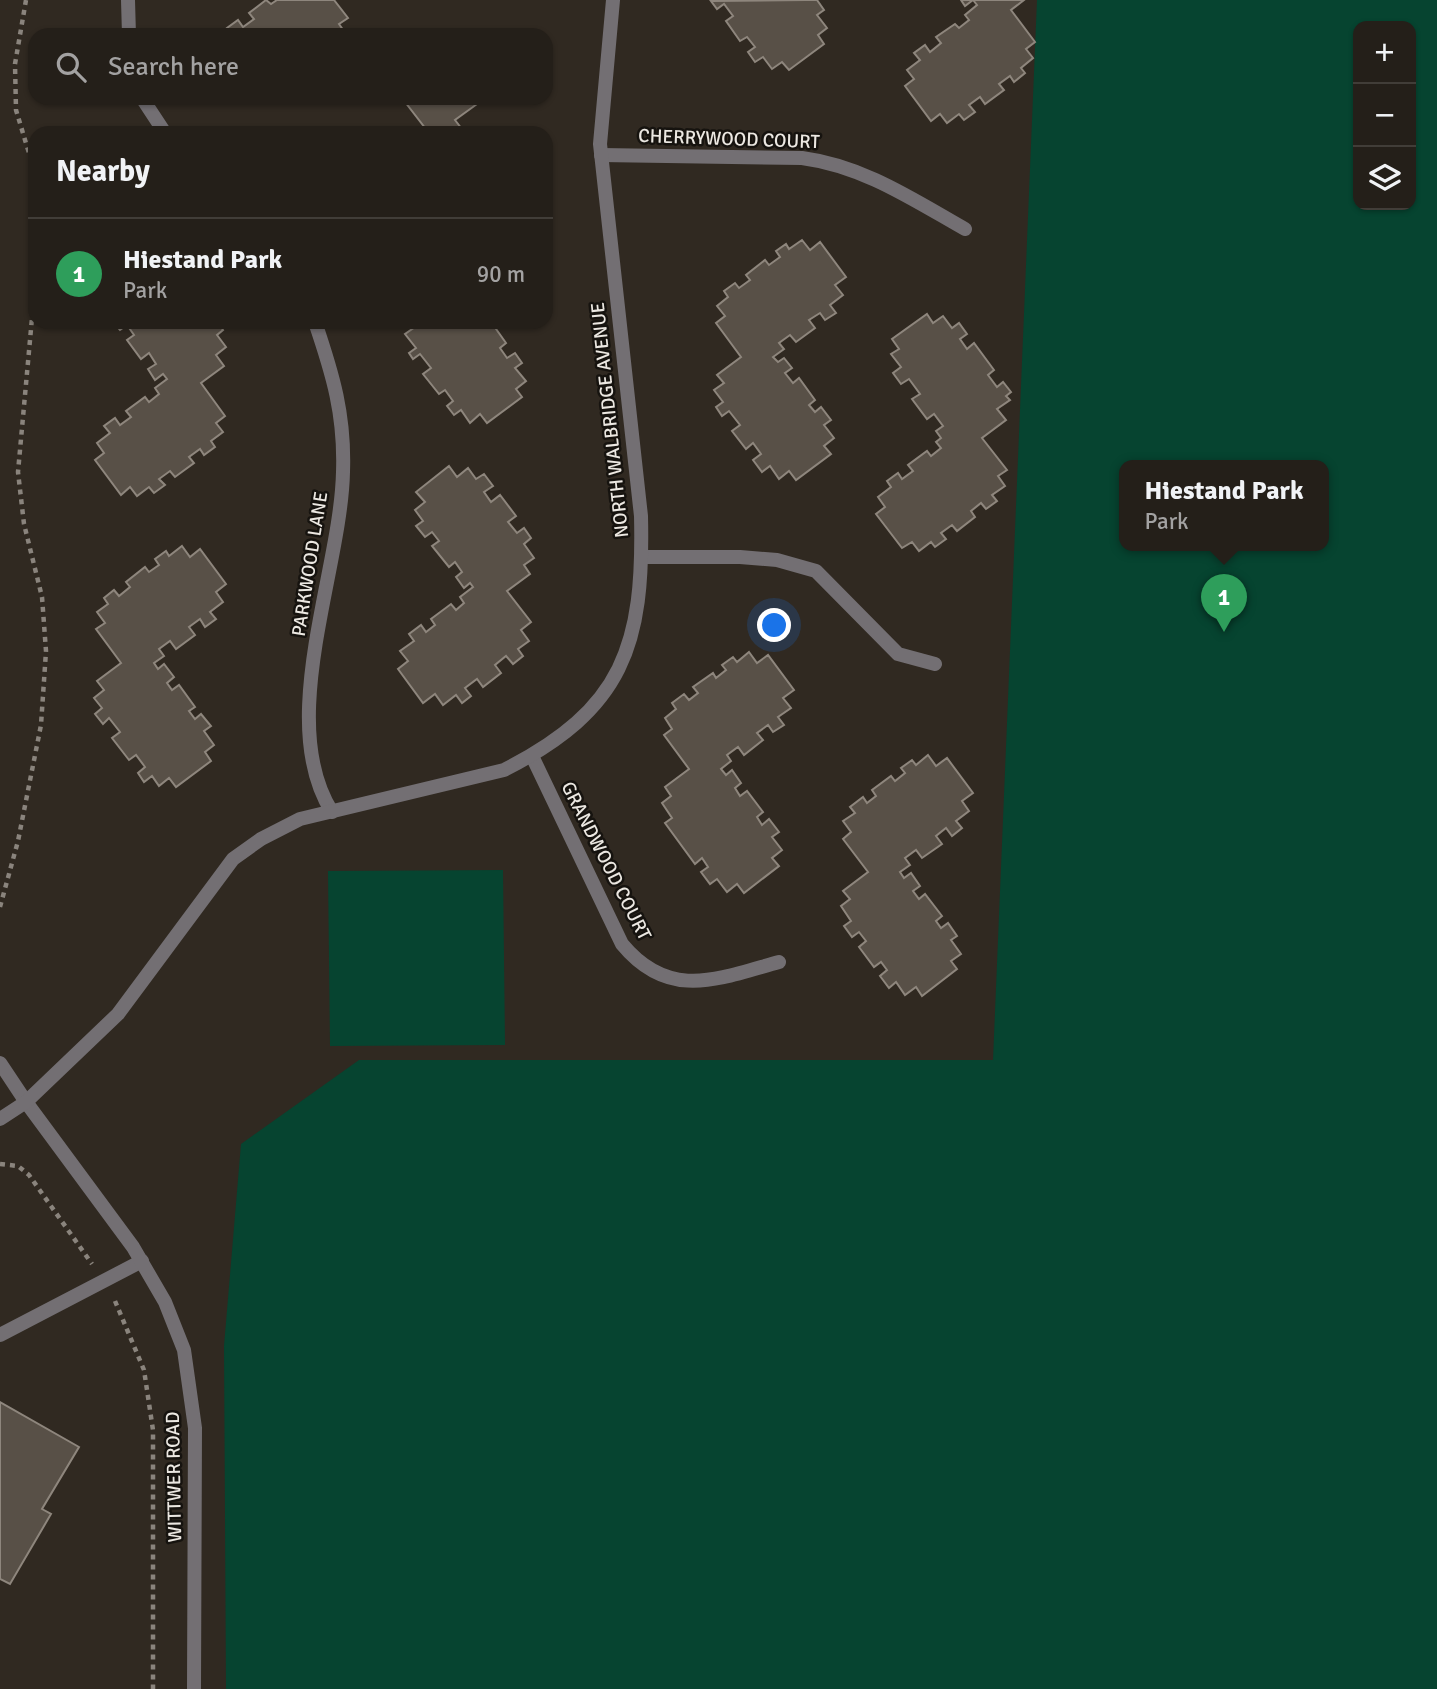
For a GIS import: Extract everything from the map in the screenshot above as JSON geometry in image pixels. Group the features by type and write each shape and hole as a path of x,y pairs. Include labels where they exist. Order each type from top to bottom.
{"street":[{"path":"128,0 129,28"},
{"name":"NORTH WALBRIDGE AVENUE","path":"0,1119 26,1102 132,998 198,903 233,859 261,838 300,819 504,770 532,756 589,711 610,687 621,667 640,585 642,556 641,512 601,155 612,0"},
{"path":"147,105 160,126"},
{"name":"CHERRYWOOD COURT","path":"601,155 802,158 835,163 889,187 965,229"},
{"name":"PARKWOOD LANE","path":"317,329 336,384 342,418 343,475 309,699 312,760 332,812"},
{"path":"642,556 777,560 816,571 898,654 935,664"},
{"name":"GRANDWOOD COURT","path":"532,756 622,944 645,967 660,975 696,983 779,962"},
{"name":"WITTWER ROAD","path":"0,1063 142,1261 165,1302 184,1350 195,1428 194,1689"},
{"path":"0,1335 142,1261"}],"path":[{"path":"26,0 15,64 16,110 28,150"},
{"path":"0,907 18,841 41,725 46,651 42,597 24,524 18,472 31,329"},
{"path":"0,1164 18,1166 29,1175 103,1282 135,1343 150,1401 154,1465 153,1689"}],"green space":[{"path":"1037,0 1437,0 1437,1689 226,1689 224,1346 241,1144 359,1060 993,1060"},
{"path":"503,870 505,1045 330,1046 328,871"}],"building":[{"path":"266,0 271,4 277,0 334,0 348,18 339,24 342,28 227,28 238,20 243,27 254,19 249,13"},
{"path":"817,0 824,10 817,15 827,28 818,35 824,44 789,70 782,62 772,69 763,57 755,62 748,52 755,47 747,37 740,41 726,21 733,16 724,4 717,9 711,1"},
{"path":"961,0 973,0 965,6"},
{"path":"973,0 1024,0 1011,10 1035,42 1026,49 1033,58 1021,68 1025,73 1014,82 1010,76 999,84 1004,90 985,104 980,97 969,105 975,112 964,120 959,114 947,123 940,114 931,121 905,86 914,79 907,70 920,60 914,53 925,45 930,52 941,43 936,37 955,24 959,28 969,20 965,15 977,5"},
{"path":"407,105 476,105 455,120 460,126 424,126"},
{"path":"802,240 810,250 820,242 846,277 835,285 843,295 830,305 836,313 825,320 820,313 809,320 815,328 796,342 790,335 779,343 784,349 773,357 778,362 784,358 792,368 785,373 793,383 799,378 815,400 809,405 815,412 821,407 831,420 824,425 834,438 824,446 831,454 796,480 789,471 779,479 770,466 762,472 753,460 761,454 753,443 746,449 732,431 740,425 729,411 722,416 716,407 723,402 714,390 724,383 717,375 741,357 716,323 725,316 717,306 728,297 724,291 735,283 739,288 750,280 746,275 765,260 769,265 780,257 776,251 786,244 789,249"},
{"path":"927,314 933,323 943,316 952,328 959,323 967,334 960,339 967,349 974,343 994,370 988,375 997,387 1003,382 1011,392 1006,396 1010,400 997,409 1006,420 982,438 1007,470 998,476 1005,486 992,495 997,501 986,509 981,503 971,511 975,517 957,531 952,525 941,533 946,539 935,547 931,542 919,551 912,542 902,548 876,514 885,507 878,497 891,487 887,481 898,473 902,479 913,471 908,465 927,451 931,456 941,448 936,442 941,438 936,431 943,426 934,414 927,419 912,399 920,394 909,379 901,384 893,373 901,367 891,354 899,349 892,339"},
{"path":"130,329 222,329 217,335 226,347 216,355 224,366 201,383 225,416 216,423 223,432 211,441 215,447 204,455 200,449 189,457 194,463 175,477 170,471 159,479 165,485 154,493 149,487 137,496 130,487 121,495 95,460 104,453 97,443 110,433 104,426 115,418 120,425 131,417 126,411 145,397 149,402 159,394 155,388 167,379 163,374 155,380 148,369 156,364 149,353 141,359 127,340 134,335"},
{"path":"412,329 496,329 506,343 500,348 507,358 515,353 522,363 515,368 526,381 516,389 522,397 487,423 480,414 470,423 461,410 454,415 447,406 453,401 445,390 439,394 423,374 431,368 420,354 413,359 409,353 416,348 405,334"},
{"path":"449,466 457,477 468,468 476,479 484,474 493,486 484,492 491,502 500,495 516,516 508,522 517,533 524,528 531,538 524,544 534,558 524,565 530,574 507,591 531,622 521,630 529,641 518,649 523,656 513,664 506,656 495,665 501,673 483,687 477,679 465,688 471,696 462,703 456,695 443,705 435,694 423,703 398,669 408,661 400,651 414,641 409,634 421,625 426,632 435,625 431,619 451,604 456,610 464,603 460,597 473,587 470,583 464,588 456,577 462,572 455,562 449,567 432,546 439,541 432,532 425,537 416,526 423,521 415,510 425,502 416,492"},
{"path":"182,546 190,557 200,549 226,584 216,592 223,602 210,612 216,619 205,627 200,619 189,627 195,635 176,649 170,641 159,649 164,656 154,663 158,669 164,664 174,677 167,683 172,690 179,685 195,707 189,711 195,719 201,714 211,726 204,731 214,745 205,752 211,761 176,787 169,778 159,786 152,776 144,782 138,773 145,767 136,755 129,760 112,738 120,732 109,718 103,724 95,714 102,708 94,698 104,690 97,681 121,663 96,629 105,623 97,612 108,604 104,598 114,590 119,596 130,587 126,582 145,567 149,572 159,565 155,559 166,551 169,556"},
{"path":"749,652 757,663 768,655 794,690 783,698 791,708 778,717 784,725 773,732 768,725 757,733 763,740 744,755 738,747 727,755 731,761 721,769 726,775 732,770 741,783 735,788 740,796 747,791 763,812 757,817 762,825 769,819 779,832 772,837 782,850 772,858 779,866 744,893 737,884 727,892 717,879 710,884 701,872 708,867 702,858 695,864 665,823 672,818 662,803 671,796 665,787 689,769 664,735 672,729 665,718 676,709 672,703 684,694 689,700 698,693 693,687 713,673 716,678 726,670 722,665 733,657 737,662"},
{"path":"928,755 936,766 947,758 973,793 962,801 969,811 956,821 962,828 952,836 946,828 936,836 942,844 922,858 916,850 905,858 910,865 900,872 904,878 911,873 920,886 913,891 919,899 925,894 942,916 936,921 941,928 948,923 957,936 951,940 961,954 951,961 957,969 922,996 916,987 905,995 896,982 889,988 880,976 887,970 881,962 874,967 859,947 866,941 859,932 852,937 844,926 851,921 841,906 850,899 843,891 868,872 843,839 851,832 843,821 855,813 850,807 863,797 867,803 876,796 872,790 891,776 895,781 905,773 901,768 912,760 916,765"},
{"path":"0,1402 79,1447 42,1509 51,1514 10,1584 0,1579"}],"place":[{"name":"Hiestand Park","path":"1224,632"}]}
